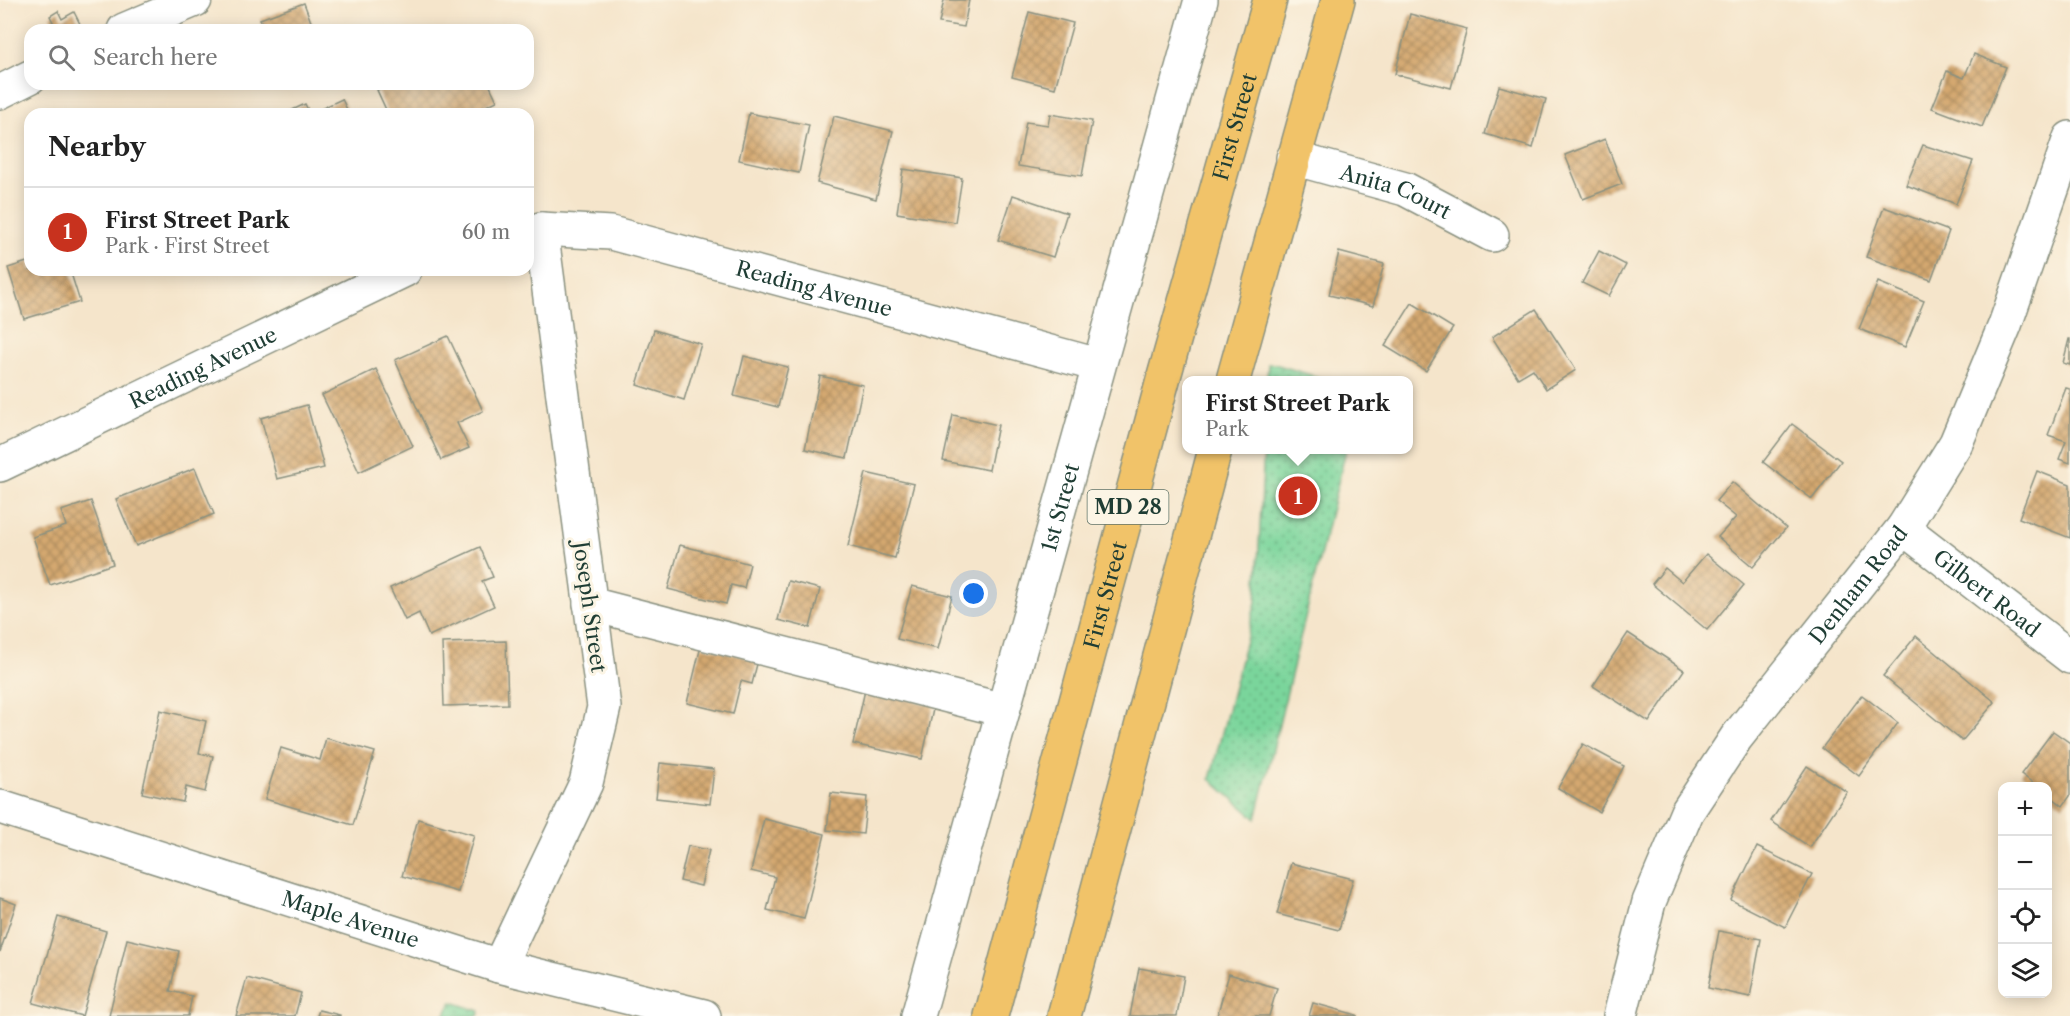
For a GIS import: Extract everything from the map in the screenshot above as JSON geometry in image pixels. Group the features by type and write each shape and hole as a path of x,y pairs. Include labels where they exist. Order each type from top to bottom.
{"main road":[{"name":"First Street","path":"991,1016 1163,380 1270,0"},
{"path":"1234,376 1338,0"},
{"name":"MD 28","path":"1064,1016 1214,454"}],"street":[{"path":"138,24 195,0"},
{"name":"1st Street","path":"918,1016 1098,365 1202,0"},
{"path":"0,92 24,80"},
{"name":"Denham Road","path":"1620,1016 1649,902 1687,812 1736,738 1903,528 1956,443 2005,325 2070,138"},
{"name":"Anita Court","path":"1293,158 1405,189 1492,236"},
{"name":"Reading Avenue","path":"534,230 611,233 1098,365"},
{"name":"Joseph Street","path":"499,966 586,783 604,707 534,230"},
{"name":"Reading Avenue","path":"0,465 393,276"},
{"name":"Gilbert Road","path":"1903,528 2070,657"},
{"path":"590,604 1003,710"},
{"name":"Maple Avenue","path":"0,807 499,966 704,1016"}],"green space":[{"path":"1268,364 1275,364 1314,376 1267,376"},
{"path":"1264,454 1345,454 1256,819 1210,779 1256,602"},
{"path":"452,1002 480,1011 478,1016 444,1016"}],"building":[{"path":"944,0 969,0 964,27 939,23"},
{"path":"304,3 312,24 262,24 260,19"},
{"path":"58,11 62,19 74,12 80,24 54,24 50,16"},
{"path":"1029,12 1073,23 1055,88 1012,77"},
{"path":"1410,14 1467,29 1451,88 1395,74"},
{"path":"1974,54 2006,67 1982,127 1932,108 1947,71 1964,78"},
{"path":"1499,86 1546,99 1533,148 1485,134"},
{"path":"377,90 492,90 497,101 482,108 385,108"},
{"path":"342,99 346,108 323,108"},
{"path":"749,113 809,125 799,173 739,160"},
{"path":"1050,114 1092,121 1082,176 1018,166 1026,122 1048,125"},
{"path":"834,116 893,131 876,199 817,183"},
{"path":"1605,139 1622,184 1583,199 1565,155"},
{"path":"1923,145 1973,161 1956,204 1906,185"},
{"path":"903,169 962,178 955,222 897,213"},
{"path":"1013,195 1067,213 1053,257 998,240"},
{"path":"1884,207 1949,231 1931,280 1866,257"},
{"path":"1599,251 1626,265 1609,296 1582,283"},
{"path":"1339,252 1384,264 1373,306 1329,295"},
{"path":"24,263 24,276 72,276 80,302 24,319 8,268"},
{"path":"1878,282 1924,301 1905,347 1859,329"},
{"path":"1412,303 1453,328 1426,371 1385,346"},
{"path":"1536,309 1576,370 1546,389 1533,369 1518,378 1492,337"},
{"path":"654,330 701,344 684,400 637,385"},
{"path":"448,336 483,411 457,423 469,448 441,460 395,360"},
{"path":"2070,339 2070,365 2063,363"},
{"path":"744,356 788,367 778,407 734,396"},
{"path":"376,369 413,446 359,472 322,395"},
{"path":"820,376 863,385 847,458 805,449"},
{"path":"2066,388 2070,389 2070,463 2059,459 2066,441 2048,435"},
{"path":"307,405 324,468 277,479 261,418"},
{"path":"953,415 998,425 989,470 943,461"},
{"path":"1792,424 1841,461 1812,499 1763,462"},
{"path":"195,468 214,514 136,546 116,499"},
{"path":"2037,471 2070,484 2070,538 2019,518"},
{"path":"866,473 914,484 895,558 848,546"},
{"path":"1732,482 1786,528 1753,567 1718,537 1736,517 1716,501"},
{"path":"91,501 113,564 50,585 33,537 66,526 61,511"},
{"path":"680,545 750,564 744,588 731,585 726,604 668,589"},
{"path":"480,547 493,577 482,581 494,606 429,636 419,613 405,620 390,588"},
{"path":"1706,554 1744,585 1707,630 1652,584 1665,568 1682,582"},
{"path":"788,581 820,589 810,628 778,620"},
{"path":"912,586 952,596 938,649 897,639"},
{"path":"1628,633 1684,670 1649,722 1593,686"},
{"path":"1916,636 1995,702 1962,741 1883,676"},
{"path":"506,641 508,704 444,706 442,643"},
{"path":"701,646 758,660 752,684 741,681 733,714 687,703"},
{"path":"865,690 934,705 922,759 853,744"},
{"path":"1862,695 1898,723 1859,776 1822,748"},
{"path":"160,710 206,721 199,753 213,756 205,792 186,787 183,802 142,793"},
{"path":"2053,731 2070,743 2070,796 2063,806 2052,797 2052,782 2032,782 2021,774"},
{"path":"326,738 375,752 353,825 265,799 281,748 320,760"},
{"path":"1583,744 1624,766 1599,812 1558,788"},
{"path":"660,763 714,769 710,804 656,798"},
{"path":"1807,766 1847,792 1810,847 1771,821"},
{"path":"831,793 867,797 863,834 827,830"},
{"path":"418,819 474,835 458,892 402,876"},
{"path":"764,819 825,834 804,919 767,910 775,877 751,871"},
{"path":"688,846 709,850 701,886 680,881"},
{"path":"1757,847 1812,874 1785,927 1731,900"},
{"path":"1291,863 1353,879 1339,930 1277,914"},
{"path":"0,898 16,904 0,952"},
{"path":"58,917 106,931 82,1016 33,1003"},
{"path":"1719,931 1761,939 1750,997 1708,988"},
{"path":"127,939 179,951 170,991 192,996 188,1016 109,1016"},
{"path":"1139,968 1184,976 1177,1016 1130,1016"},
{"path":"1229,974 1277,988 1269,1016 1217,1016"},
{"path":"247,978 301,993 295,1016 236,1016"},
{"path":"1313,1003 1357,1015 1357,1016 1309,1016"},
{"path":"319,1010 340,1015 340,1016 317,1016"}],"place":[{"name":"First Street Park","path":"1298,496"}]}
